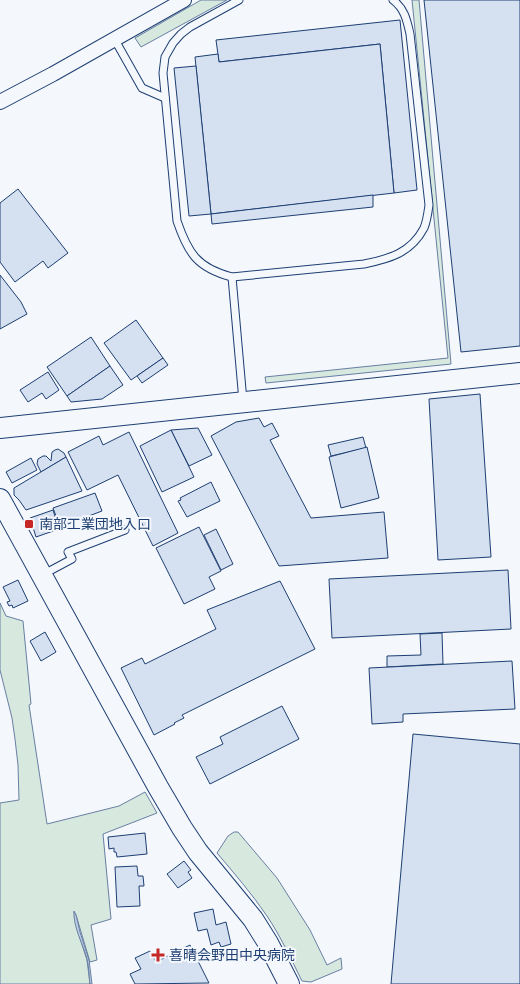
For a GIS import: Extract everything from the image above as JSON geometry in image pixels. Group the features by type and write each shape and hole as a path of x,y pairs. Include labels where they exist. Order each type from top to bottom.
{"street":[{"path":"0,102 184,0"},
{"path":"0,428 520,373"},
{"path":"0,499 182,828 198,852 253,919 289,984"}],"lane":[{"path":"240,0 190,27 181,34 165,57 163,73 176,221 189,251 198,261 221,274 232,277 364,264 386,259 402,252 416,240 424,227 429,205 410,34 407,17 393,0"},
{"path":"114,40 142,88 165,98"},
{"path":"232,277 243,402"},
{"path":"42,576 72,559 68,552 126,530"}],"shaded area":[{"path":"201,0 227,0 141,47 135,38"},
{"path":"412,0 419,0 451,364 266,383 265,377 448,358"},
{"path":"0,603 6,616 23,621 31,704 29,705 47,824 119,806 145,792 157,813 103,834 111,919 91,925 97,960 90,962 74,912 87,960 90,984 0,984 0,803 19,800 18,765 12,718 0,670"},
{"path":"238,832 277,878 310,930 327,965 341,958 342,969 311,982 302,981 267,916 217,853 228,836"}],"water":[{"path":"74,911 89,960 92,984 90,984 89,968 77,929"}],"building":[{"path":"424,0 520,0 520,346 461,352"},
{"path":"400,20 417,190 394,193 380,44 219,62 216,40"},
{"path":"380,44 394,193 211,214 195,57 218,54 219,62"},
{"path":"196,66 211,214 189,216 174,68"},
{"path":"18,189 68,253 48,268 43,261 15,282 0,262 0,203"},
{"path":"373,195 373,207 212,224 211,214"},
{"path":"0,275 21,302 27,314 0,329"},
{"path":"136,320 163,358 131,380 104,343"},
{"path":"91,337 110,366 67,396 47,367"},
{"path":"163,358 168,365 142,383 137,376"},
{"path":"110,366 123,385 102,399 71,402 67,396"},
{"path":"48,372 59,390 46,399 42,393 28,402 20,390"},
{"path":"480,394 491,557 438,560 429,399"},
{"path":"259,418 264,427 272,423 279,436 270,440 311,518 384,512 388,558 279,566 211,436 236,422"},
{"path":"198,428 212,455 189,466 171,430"},
{"path":"171,430 194,477 162,492 140,446"},
{"path":"129,432 178,533 153,546 118,475 87,490 68,452 99,436 103,445"},
{"path":"363,437 366,448 331,456 328,445"},
{"path":"367,447 379,498 341,508 329,457"},
{"path":"58,449 66,457 41,472 37,464 38,459 46,456 51,461 52,452"},
{"path":"66,457 82,491 26,510 14,495 14,488"},
{"path":"31,458 37,470 12,483 6,472"},
{"path":"211,482 220,501 187,517 178,501 181,500 180,498"},
{"path":"95,493 102,511 60,527 53,508"},
{"path":"53,510 59,529 36,537 30,518"},
{"path":"199,527 221,571 209,577 215,589 184,604 156,548"},
{"path":"216,529 233,564 221,570 204,535"},
{"path":"508,570 511,629 332,638 329,579"},
{"path":"18,580 28,601 13,608 7,602 10,601 3,587"},
{"path":"280,581 315,649 182,715 184,718 154,735 121,668 142,658 145,664 216,629 207,610"},
{"path":"45,632 56,652 41,661 30,641"},
{"path":"442,633 443,664 387,667 387,656 421,655 420,634"},
{"path":"512,661 515,709 403,714 403,722 372,724 369,668"},
{"path":"282,706 299,739 210,784 196,757 223,744 220,737"},
{"path":"413,734 520,744 520,984 391,984"},
{"path":"145,833 147,854 117,857 114,848 109,849 108,837"},
{"path":"184,861 191,870 188,872 192,878 178,888 167,874"},
{"path":"137,866 138,876 143,876 144,886 139,886 140,906 117,907 115,867"},
{"path":"213,909 216,925 226,922 231,944 221,947 219,942 211,945 207,929 198,931 194,913"},
{"name":"喜晴会野田中央病院","path":"190,945 209,983 135,984 130,974 141,969 135,958 150,951 156,962"}],"place":[{"name":"南部工業団地入口","path":"29,524"},
{"name":"喜晴会野田中央病院","path":"158,955"}]}
